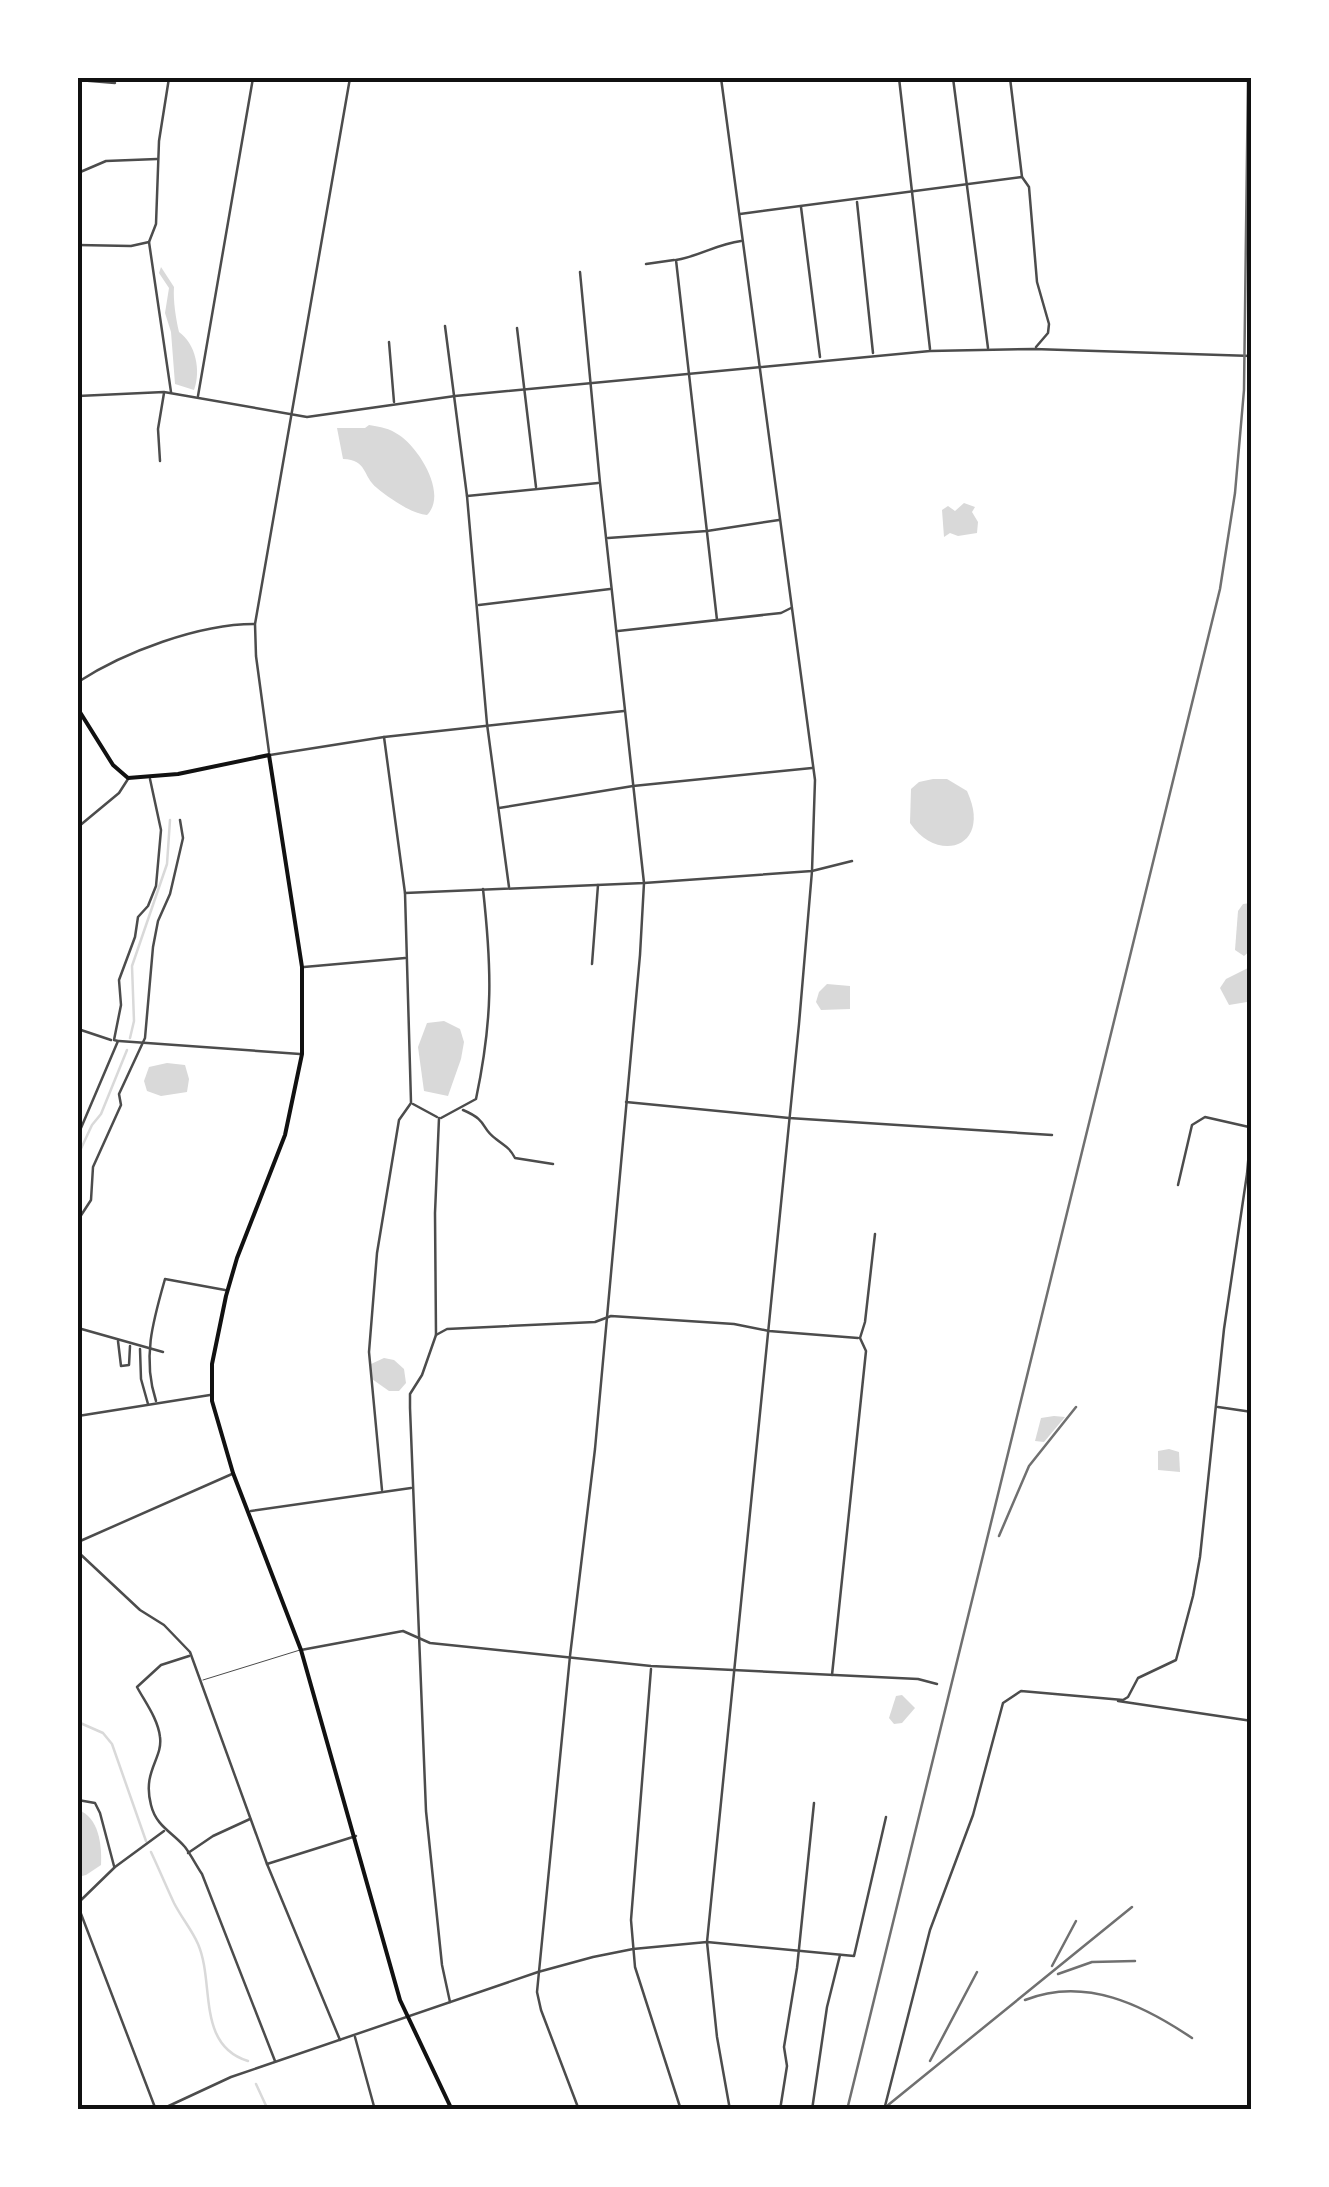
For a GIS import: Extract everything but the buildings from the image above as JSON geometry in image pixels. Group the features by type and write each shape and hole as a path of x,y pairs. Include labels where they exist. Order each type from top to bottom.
{"main road":[{"path":"78,708 113,765 128,778 149,778 270,756 302,967 302,1054 286,1136 227,1291 212,1364 211,1394 233,1473 301,1650 400,2000 452,2110"}],"street":[{"path":"169,78 156,224 149,242 171,394"},
{"path":"198,396 253,78"},
{"path":"350,78 255,624 270,756 384,737 625,711"},
{"path":"721,78 813,768 812,870 707,1942 717,2038 730,2110"},
{"path":"899,78 930,350"},
{"path":"953,78 988,349"},
{"path":"1010,78 1022,177 1028,187 1037,282 1048,324 1048,333 1034,349"},
{"path":"78,80 115,83"},
{"path":"78,174 106,161 159,159"},
{"path":"739,214 1022,177"},
{"path":"856,200 873,355"},
{"path":"801,207 820,359"},
{"path":"646,264 701,256 716,244 742,240"},
{"path":"78,245 131,246 149,242"},
{"path":"676,260 717,620"},
{"path":"578,2110 540,2010 538,1972 594,1449 644,883 580,272"},
{"path":"445,326 509,887"},
{"path":"518,328 536,487"},
{"path":"389,342 394,403"},
{"path":"78,396 164,392 307,416 455,396 930,350 1252,356"},
{"path":"160,461 158,429 164,392"},
{"path":"467,496 600,483"},
{"path":"607,538 708,531 780,520"},
{"path":"476,605 611,589"},
{"path":"618,631 780,613 792,607"},
{"path":"78,682 194,632 255,624"},
{"path":"382,1490 373,1419 370,1332 377,1253 399,1120 411,1103 405,893 384,737"},
{"path":"499,808 633,786 813,768"},
{"path":"78,827 120,793 128,778"},
{"path":"78,1135 116,1041 121,1005 119,980 138,918 156,886 161,830 149,778"},
{"path":"78,1220 91,1200 93,1167 121,1105 119,1094 145,1038 158,921 170,894 183,838 180,820"},
{"path":"405,893 644,883 812,870 852,860"},
{"path":"592,964 598,884"},
{"path":"411,1103 439,1118 476,1099 491,1010 483,888"},
{"path":"302,967 408,958"},
{"path":"78,1029 139,1045 302,1054"},
{"path":"626,1102 1052,1136"},
{"path":"462,1109 481,1118 515,1158 553,1164"},
{"path":"1178,1185 1192,1125 1205,1117 1250,1127"},
{"path":"1118,1701 1128,1697 1138,1678 1169,1666 1180,1650 1200,1557 1252,1117"},
{"path":"439,1118 436,1335 422,1375 410,1394 411,1488 426,1812 442,1965 450,2002"},
{"path":"832,1676 866,1351 860,1338 866,1322 875,1234"},
{"path":"156,1402 149,1380 148,1350 165,1279 227,1291"},
{"path":"436,1335 447,1329 604,1320 611,1316 716,1322 769,1331 860,1338"},
{"path":"78,1328 162,1352"},
{"path":"118,1340 121,1366 129,1365 130,1344"},
{"path":"140,1348 141,1380 148,1404"},
{"path":"78,1416 211,1394"},
{"path":"1216,1406 1252,1412"},
{"path":"78,1542 233,1473"},
{"path":"249,1511 411,1488"},
{"path":"78,1552 140,1610 164,1625 192,1656 267,1864 340,2040"},
{"path":"301,1650 403,1631 430,1643 651,1666 918,1679 937,1684"},
{"path":"192,1656 161,1665 137,1686 160,1735 148,1787 156,1820 188,1852 202,1874 275,2062"},
{"path":"651,1666 631,1920 635,1967 681,2110"},
{"path":"884,2110 930,1930 973,1816 1002,1702 1021,1691 1252,1721"},
{"path":"78,1800 94,1804 100,1813 115,1867"},
{"path":"780,2110 814,1803"},
{"path":"166,1830 115,1867 78,1904 158,2110 275,2062 538,1972 633,1949 707,1942 854,1956 886,1817"},
{"path":"188,1852 252,1818"},
{"path":"267,1864 356,1836"},
{"path":"812,2110 827,2007 840,1955"},
{"path":"354,2036 375,2110"}],"lane":[{"path":"203,1680 301,1650"}],"shaded area":[{"path":"161,267 174,287 179,332 190,343 196,358 194,390 175,384 171,332 165,313 169,288 159,273"},
{"path":"369,425 399,435 422,460 434,495 427,515 394,501 372,483 361,465 343,459 337,428"},
{"path":"964,503 975,507 972,512 978,522 977,533 950,533 944,537 942,510 948,506 955,511"},
{"path":"947,779 967,791 973,826 959,844 934,844 910,823 911,789 919,782"},
{"path":"1251,903 1251,950 1244,956 1235,950 1238,911 1243,904"},
{"path":"1248,968 1251,980 1247,1002 1229,1005 1220,988 1226,979"},
{"path":"827,984 850,986 850,1009 821,1010 816,1002"},
{"path":"444,1021 460,1029 464,1042 448,1096 424,1091 418,1047 427,1023"},
{"path":"185,1065 187,1092 161,1096 147,1091 144,1081 149,1067"},
{"path":"384,1358 394,1360 404,1369 406,1383 399,1391 389,1391 372,1379 371,1364"},
{"path":"1065,1417 1044,1442 1035,1441 1041,1418"},
{"path":"1158,1451 1179,1452 1180,1472 1158,1470"},
{"path":"902,1695 915,1708 902,1723 894,1724 889,1718 896,1696"},
{"path":"78,1810 95,1825 101,1865 78,1877"}],"waterway":[{"path":"130,1038 134,1021 132,966 167,864 170,820"},
{"path":"78,1155 101,1114 127,1050"},
{"path":"78,1722 103,1733 112,1744 146,1841"},
{"path":"151,1852 198,1944 214,2027 232,2053 248,2061"},
{"path":"256,2084 268,2110"}],"railway":[{"path":"847,2110 1220,589 1235,493 1244,390 1248,78"},
{"path":"999,1536 1029,1466 1076,1407"},
{"path":"882,2110 1132,1907"},
{"path":"1052,1966 1076,1921"},
{"path":"1058,1974 1092,1962 1135,1961"},
{"path":"930,2061 977,1972"},
{"path":"1025,2000 1070,1991 1113,1998 1154,2015 1192,2038"}]}
